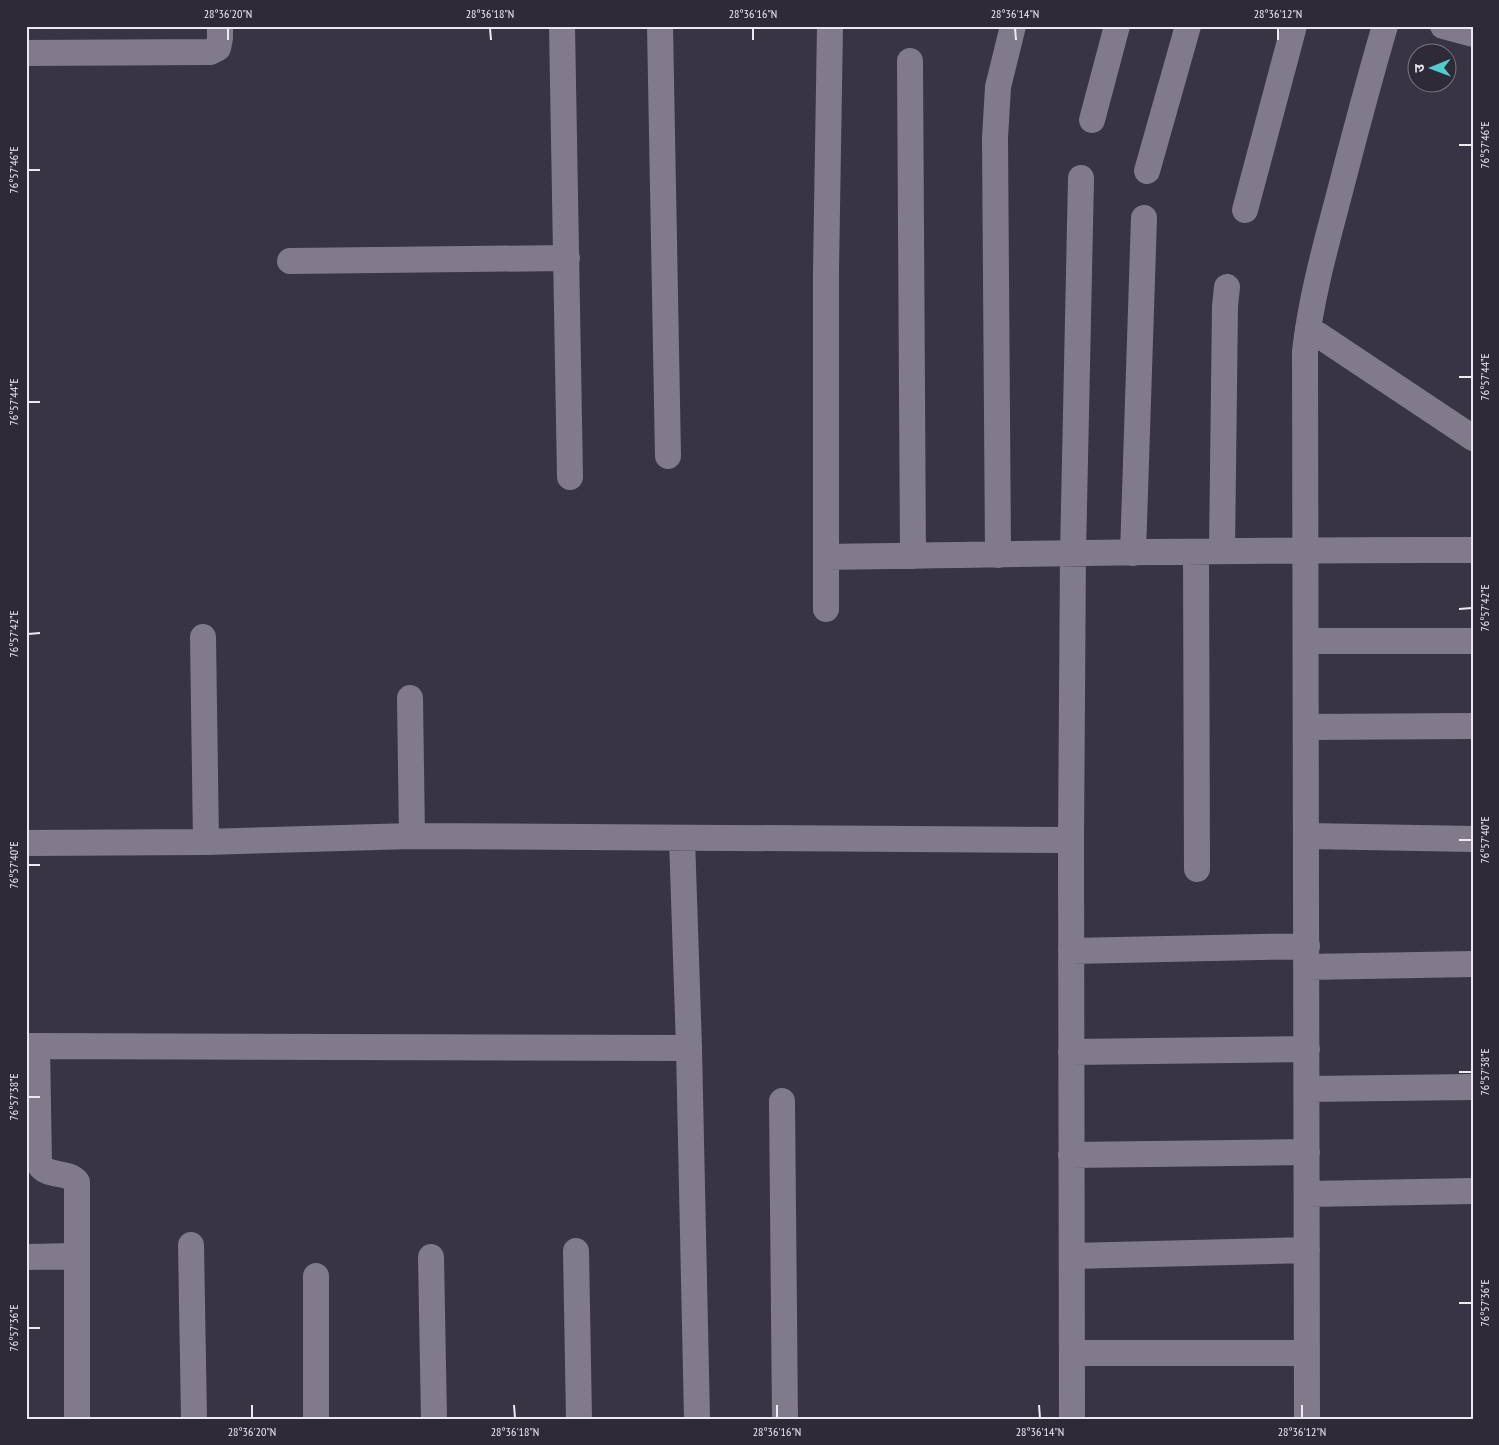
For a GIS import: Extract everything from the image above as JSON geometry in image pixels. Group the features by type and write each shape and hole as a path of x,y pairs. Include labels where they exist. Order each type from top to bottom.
{"street":[{"path":"26,53 210,52 218,48 220,26"},
{"path":"562,26 570,477"},
{"path":"660,26 668,456"},
{"path":"826,609 826,262 830,26"},
{"path":"998,555 995,138 998,88 1013,26"},
{"path":"1092,120 1117,26"},
{"path":"1147,171 1188,26"},
{"path":"1245,210 1294,26"},
{"path":"1307,1419 1305,351 1308,328 1328,238 1370,76 1385,26"},
{"path":"1444,26 1473,34"},
{"path":"910,61 913,556"},
{"path":"1072,1419 1070,840 1073,554 1081,178"},
{"path":"1133,553 1144,218"},
{"path":"290,261 567,258"},
{"path":"1222,551 1225,306 1227,286"},
{"path":"1308,328 1473,438"},
{"path":"826,557 1306,549 1473,550"},
{"path":"1196,552 1197,869"},
{"path":"202,637 206,842"},
{"path":"1306,641 1473,641"},
{"path":"410,698 412,836"},
{"path":"1306,727 1473,726"},
{"path":"26,843 206,842 412,836 1070,840"},
{"path":"1307,836 1473,839"},
{"path":"682,838 689,1048 697,1419"},
{"path":"1071,951 1307,956 1473,964"},
{"path":"77,1419 77,1182 74,1178 42,1169 39,1164 32,1046 689,1048"},
{"path":"1071,1052 1307,1049"},
{"path":"1307,1089 1473,1087"},
{"path":"782,1100 785,1419"},
{"path":"1071,1155 1307,1152"},
{"path":"1307,1194 1473,1191"},
{"path":"191,1245 194,1419"},
{"path":"1072,1256 1307,1250"},
{"path":"576,1251 579,1419"},
{"path":"26,1256 77,1256"},
{"path":"431,1257 434,1419"},
{"path":"316,1276 316,1419"},
{"path":"1072,1353 1307,1353"}]}
